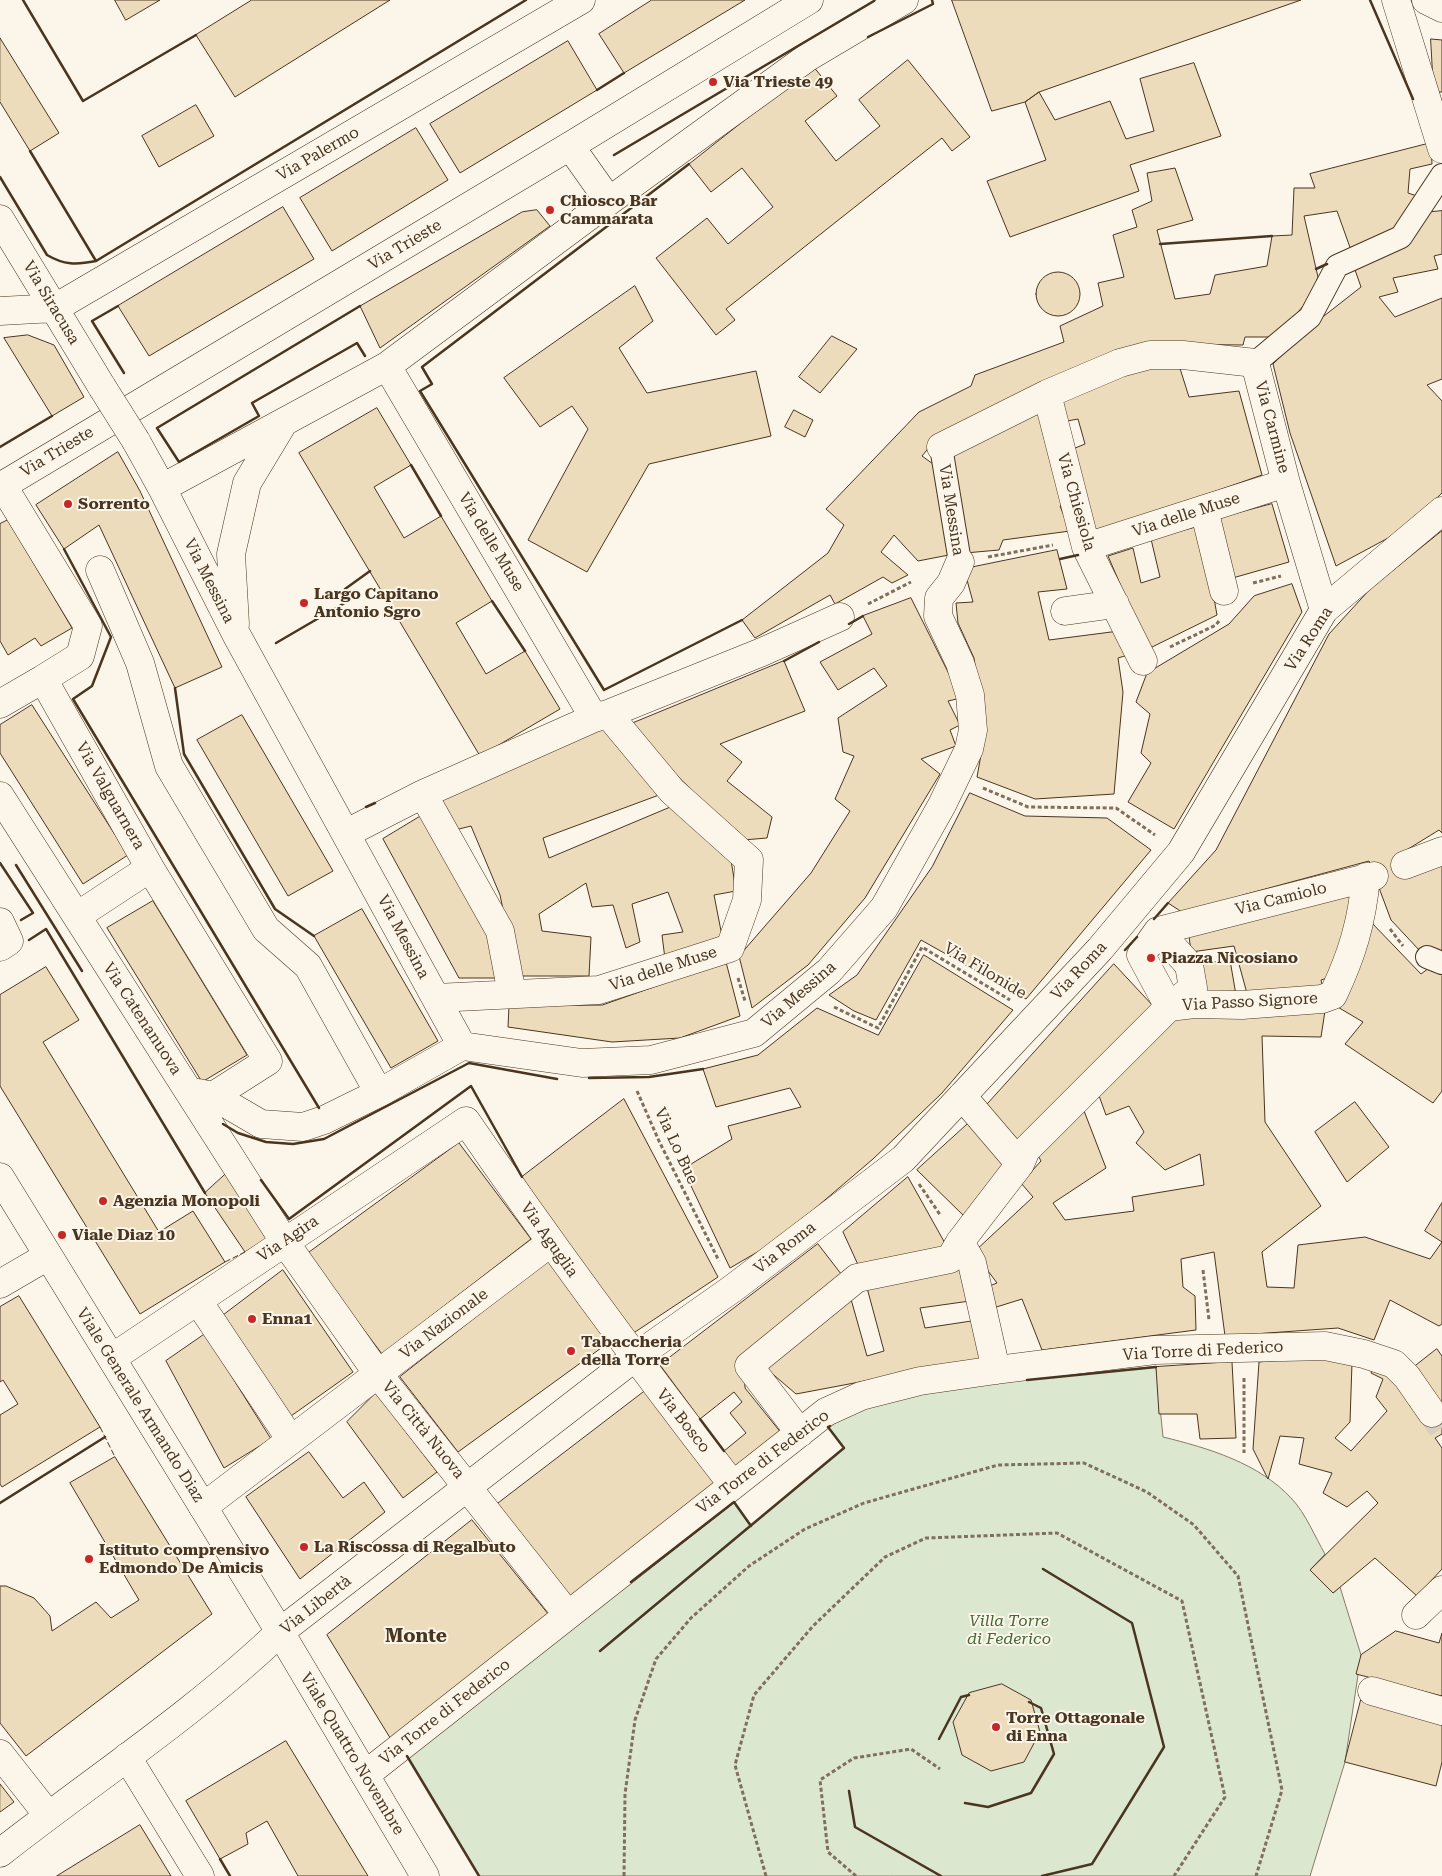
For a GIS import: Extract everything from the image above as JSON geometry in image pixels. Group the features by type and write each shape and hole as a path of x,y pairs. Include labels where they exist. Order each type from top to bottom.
{"street":[{"name":"Via Palermo","path":"55,308 580,0"},
{"name":"Via Trieste","path":"1,486 570,146 809,0"},
{"path":"162,488 387,366 609,201 808,57 904,0"},
{"path":"1396,0 1442,149"},
{"path":"1426,0 1442,8"},
{"path":"570,146 609,201"},
{"name":"Via Carmine","path":"1324,610 1286,483 1255,363 1310,316 1337,266 1401,238 1442,175"},
{"name":"Via Siracusa","path":"0,219 136,441"},
{"path":"0,311 55,308"},
{"name":"Via Messina","path":"136,441 236,634 347,833 462,1046 582,1062 651,1060 754,1033 829,972 884,908 942,805 969,749 973,730 970,695 960,663 938,616 939,598 951,583 960,562 941,447 1047,394 1120,364 1150,355 1183,355 1255,363"},
{"name":"Via delle Muse","path":"387,366 601,716 672,791 748,860 747,900 730,948 599,990 436,998"},
{"name":"Via Chiesiola","path":"1047,394 1086,547 1143,661"},
{"path":"236,634 231,554 247,483 282,424"},
{"name":"Via delle Muse","path":"1086,547 1286,483"},
{"path":"0,704 80,656 88,626 1,486"},
{"path":"1204,509 1224,591"},
{"name":"Via Roma","path":"634,1358 732,1289 903,1158 1100,949 1181,852 1324,610 1442,511"},
{"path":"100,570 140,663 170,766 266,929 308,966 379,1092"},
{"path":"1064,611 1115,604"},
{"path":"347,833 423,794 601,716 762,652 840,617"},
{"name":"Via Valguarnera","path":"43,679 150,868 268,1061 200,1094"},
{"path":"423,794 500,931 512,994"},
{"name":"Via Catenanuova","path":"0,796 77,916 200,1094 284,1241"},
{"path":"1405,865 1442,851"},
{"path":"77,916 150,868"},
{"name":"Via Camiolo","path":"1158,931 1370,876"},
{"name":"Via Passo Signore","path":"800,1433 748,1366 858,1278 950,1259 960,1242 1020,1164 1026,1150 1169,1008 1194,1004 1251,1004 1322,999 1333,996 1347,967 1363,913 1370,876"},
{"path":"1158,931 1189,966 1194,988 1169,1008 1140,955 1158,931"},
{"path":"200,1094 261,1124 303,1127 324,1120 379,1092 462,1046"},
{"path":"962,1096 1020,1164"},
{"name":"Via Agira","path":"112,1358 284,1241 466,1122"},
{"name":"Via Aguglia","path":"466,1122 550,1243 634,1358"},
{"name":"Viale Generale Armando Diaz","path":"0,1177 280,1632"},
{"name":"Via Città Nuova","path":"284,1241 378,1374 568,1615"},
{"path":"960,1242 972,1263 996,1370"},
{"name":"Via Nazionale","path":"203,1507 550,1243"},
{"path":"0,1284 48,1256"},
{"path":"198,1301 291,1440"},
{"name":"Via Torre di Federico","path":"365,1775 732,1484 826,1412 861,1396 920,1381 1155,1350 1325,1346 1364,1354 1394,1364 1408,1377 1432,1413"},
{"name":"Via Bosco","path":"634,1358 732,1484"},
{"name":"Via Libertà","path":"0,1853 127,1757 254,1656 280,1632 634,1358"},
{"path":"1416,1615 1442,1590"},
{"name":"Viale Quattro Novembre","path":"280,1632 425,1876"},
{"path":"1372,1691 1442,1711"},
{"path":"0,1754 48,1815"},
{"path":"127,1757 200,1876"}],"path":[{"path":"978,785 1028,807 1116,808 1181,852"},
{"path":"730,948 754,1033"},
{"name":"Via Filonide","path":"830,1004 844,1014 878,1028 922,948 1037,1016"},
{"name":"Via Lo Bue","path":"636,1088 659,1141 732,1289"},
{"path":"903,1158 933,1205 960,1242"},
{"path":"1203,1270 1212,1350"},
{"path":"1244,1349 1244,1453"},
{"path":"624,1876 625,1794 635,1720 656,1659 691,1618 749,1566 805,1529 864,1503 998,1465 1084,1463 1148,1492 1194,1525 1238,1576 1282,1790 1256,1876"},
{"path":"766,1876 735,1766 754,1695 813,1626 885,1557 926,1538 1057,1533 1182,1601 1225,1797 1174,1876"},
{"path":"856,1876 828,1852 820,1780 854,1758 911,1749 940,1769"}],"green space":[{"name":"Villa Torre di Federico","path":"1156,1367 1163,1437 1198,1446 1249,1466 1279,1486 1292,1499 1306,1519 1325,1554 1310,1570 1333,1593 1340,1587 1361,1655 1345,1762 1310,1876 479,1876 407,1756 734,1502 751,1525 844,1448 828,1427 866,1406 920,1390"}],"building":[{"path":"115,0 160,0 126,20"},
{"path":"252,0 390,0 235,97 196,35"},
{"path":"652,0 745,0 624,73 599,34"},
{"path":"952,0 1301,0 1039,92 1025,102 992,111"},
{"path":"0,38 59,133 30,151 0,102"},
{"path":"1431,39 1442,40 1442,92 1434,92"},
{"path":"568,41 597,90 460,173 430,124"},
{"path":"908,60 970,137 952,151 942,138 726,309 735,320 716,335 656,258 707,218 728,244 773,207 742,168 711,192 689,164 813,66 837,96 805,121 836,161 880,126 859,100"},
{"path":"1194,63 1221,136 1130,165 1139,191 1010,237 987,181 1046,160 1025,102 1039,92 1055,120 1110,101 1126,139 1154,131 1140,79"},
{"path":"196,105 214,136 159,167 142,136"},
{"path":"416,128 448,180 332,251 300,198"},
{"path":"1431,143 1432,164 1410,169 1408,193 1420,197 1394,234 1352,253 1337,211 1304,216 1318,277 1309,299 1289,323 1269,337 1245,337 1243,345 1145,344 935,440 922,456 940,469 954,554 918,561 894,535 881,552 908,575 892,583 883,577 835,604 830,595 755,638 742,620 828,553 844,525 826,509 919,412 971,386 975,375 1064,342 1060,326 1103,306 1098,283 1124,277 1113,235 1137,227 1132,210 1152,201 1147,173 1175,168 1193,220 1157,230 1175,299 1210,294 1215,275 1267,266 1272,236 1292,235 1294,188 1315,188 1310,174"},
{"path":"283,207 314,259 149,356 118,306"},
{"path":"537,210 550,226 380,348 360,306 522,212"},
{"path":"1442,211 1442,254 1434,256 1438,269 1393,278 1398,292 1379,297 1395,317 1442,298 1442,379 1427,385 1442,401 1442,493 1403,530 1336,566 1290,433 1273,364 1315,323 1361,287 1353,264 1430,212"},
{"path":"1058,272 1070,276 1076,282 1080,294 1076,306 1070,312 1058,316 1046,312 1040,306 1036,294 1040,282 1046,276"},
{"path":"635,286 653,321 619,348 647,393 756,371 771,436 649,464 587,572 528,540 588,429 572,406 540,427 504,378"},
{"path":"28,335 54,345 84,397 52,416 4,338"},
{"path":"832,336 857,349 820,393 799,377"},
{"path":"1178,362 1189,397 1239,391 1262,475 1090,535 1068,451 1085,444 1078,419 1062,422 1057,399 1151,365"},
{"path":"377,408 411,465 374,487 404,538 441,516 492,601 456,623 486,674 525,651 560,709 480,756 299,453"},
{"path":"1039,409 1068,502 1060,506 1070,531 1003,540 999,550 965,553 947,456"},
{"path":"794,410 813,420 805,437 785,427"},
{"path":"118,452 140,491 222,667 175,688 99,525 64,549 36,505"},
{"path":"1272,504 1289,562 1229,579 1216,519"},
{"path":"8,520 72,628 41,646 35,638 8,655 0,641 0,524"},
{"path":"1201,526 1217,615 1148,649 1108,556 1133,548 1141,583 1160,577 1151,539"},
{"path":"1442,531 1442,833 1439,830 1400,854 1442,860 1442,954 1420,951 1391,920 1369,861 1243,895 1185,914 1168,903 1216,850 1329,634 1371,588"},
{"path":"1057,550 1067,589 1038,592 1049,640 1119,631 1128,655 1118,658 1123,692 1114,794 1035,799 977,777 985,732 974,658 958,623 956,603 973,602 964,569"},
{"path":"1292,584 1302,612 1174,829 1128,802 1151,763 1141,753 1150,714 1136,702 1147,673 1229,624 1254,596"},
{"path":"911,598 961,698 948,701 960,725 950,730 956,746 921,759 940,774 865,898 808,965 752,1008 739,956 811,873 850,811 835,799 854,756 843,752 838,718 887,686 874,668 838,690 820,662 872,634 863,616"},
{"path":"784,661 805,711 720,744 742,762 727,781 772,817 767,838 743,840 626,726"},
{"path":"32,705 128,855 83,884 0,753 0,725"},
{"path":"242,715 333,871 288,896 197,740"},
{"path":"602,728 659,795 543,838 549,858 675,805 731,860 736,891 714,895 722,936 665,959 662,935 683,932 668,892 632,904 640,942 626,948 613,905 592,907 586,883 539,914 542,931 591,937 589,976 517,976 500,895 471,826 451,831 434,797"},
{"path":"970,793 1025,816 1107,818 1151,850 1026,999 921,940 876,1020 854,1011 829,995 857,975 932,867"},
{"path":"421,816 493,939 497,978 459,978 383,839"},
{"path":"1357,894 1337,975 1321,980 1324,992 1248,997 1234,946 1191,952 1188,928"},
{"path":"153,901 247,1055 202,1082 107,928"},
{"path":"362,909 438,1041 391,1068 314,936"},
{"path":"1370,921 1421,974 1429,968 1442,974 1442,1091 1433,1103 1345,1044 1363,1022 1336,1006"},
{"path":"924,955 1013,1010 942,1093 873,1159 778,1240 730,1268 683,1169 732,1139 728,1126 801,1107 790,1088 716,1107 703,1069 758,1055 817,1008 878,1035"},
{"path":"1230,960 1236,995 1201,997 1196,965"},
{"path":"726,962 740,1016 680,1038 612,1042 508,1027 509,1006 602,1005"},
{"path":"1114,964 1155,1008 1018,1143 984,1108"},
{"path":"46,967 79,1020 43,1042 159,1232 193,1211 225,1262 140,1314 0,1086 0,995"},
{"path":"1325,1011 1321,1037 1262,1036 1265,1122 1321,1206 1262,1252 1267,1287 1294,1288 1298,1245 1365,1237 1430,1259 1442,1242 1442,1324 1439,1326 1390,1300 1374,1340 1338,1328 1225,1336 1214,1252 1181,1259 1183,1287 1195,1296 1196,1330 1042,1350 1022,1299 990,1309 982,1289 997,1283 974,1252 1033,1197 1021,1183 1041,1161 1034,1148 1081,1103 1106,1168 1053,1203 1065,1220 1134,1211 1132,1197 1204,1185 1200,1154 1165,1170 1136,1143 1144,1132 1129,1106 1106,1115 1098,1093 1160,1021 1210,1013"},
{"path":"624,1099 718,1277 629,1336 522,1177"},
{"path":"1355,1102 1389,1147 1347,1182 1315,1132"},
{"path":"971,1121 1011,1166 966,1218 917,1170"},
{"path":"459,1143 531,1239 382,1354 307,1254"},
{"path":"228,1172 271,1236 245,1252 205,1193"},
{"path":"908,1177 946,1245 916,1259 860,1269 843,1232"},
{"path":"1442,1203 1442,1242 1425,1231"},
{"path":"818,1244 845,1279 744,1359 745,1388 782,1434 737,1469 724,1451 746,1433 730,1413 742,1402 734,1392 700,1419 660,1365"},
{"path":"550,1259 608,1343 458,1452 400,1377"},
{"path":"965,1267 970,1301 920,1308 925,1328 978,1320 987,1358 796,1394 761,1364 849,1292 867,1356 884,1351 866,1284"},
{"path":"283,1270 353,1372 291,1416 221,1317"},
{"path":"19,1296 100,1427 2,1487 0,1484 0,1415 18,1404 3,1380 0,1382 0,1307"},
{"path":"205,1334 271,1439 224,1468 166,1361"},
{"path":"1437,1349 1442,1356 1442,1434 1435,1438 1442,1448 1442,1569 1417,1596 1375,1558 1333,1593 1310,1570 1378,1503 1367,1491 1347,1507 1323,1493 1332,1473 1299,1464 1304,1438 1280,1436 1268,1479 1253,1449 1259,1362 1318,1357 1352,1363 1350,1422 1335,1438 1351,1451 1387,1411 1376,1397 1383,1379 1371,1373 1373,1367 1413,1367"},
{"path":"1232,1362 1236,1438 1200,1439 1197,1414 1159,1414 1156,1367"},
{"path":"645,1391 716,1483 568,1598 496,1505"},
{"path":"376,1393 437,1472 403,1498 347,1422"},
{"path":"309,1452 343,1498 364,1482 385,1512 300,1579 246,1497"},
{"name":"Istituto comprensivo Edmondo De Amicis","path":"115,1457 212,1614 26,1756 0,1723 0,1586 6,1586 34,1598 50,1616 52,1631 96,1602 111,1618 139,1600 70,1483"},
{"path":"472,1520 549,1615 392,1741 327,1635"},
{"path":"1396,1631 1439,1643 1442,1633 1442,1696 1356,1674 1361,1655"},
{"name":"Torre Ottagonale di Enna","path":"1002,1684 1031,1700 1040,1732 1024,1762 991,1771 962,1755 953,1722 969,1693"},
{"path":"1361,1700 1442,1720 1442,1762 1436,1786 1345,1762"},
{"path":"286,1741 368,1876 298,1876 267,1821 246,1833 248,1844 220,1859 186,1801"},
{"path":"0,1784 14,1802 0,1812"},
{"path":"140,1825 171,1876 57,1876"}],"tunnel":[{"path":"1432,1413 1442,1428"}],"fence":[{"path":"225,1262 245,1252"},
{"path":"100,1427 115,1457"}],"wall":[{"path":"23,0 83,101 196,35"},
{"path":"30,151 96,261 526,0"},
{"path":"868,37 933,4 932,0"},
{"path":"1370,0 1413,99"},
{"path":"614,155 874,1"},
{"path":"597,90 624,73"},
{"path":"689,164 422,367 432,384 420,391 604,690 742,620"},
{"path":"0,177 47,255 59,261 70,263 96,261"},
{"path":"1160,244 1272,236"},
{"path":"1316,269 1327,264"},
{"path":"118,306 92,321 124,373"},
{"path":"360,306 157,428 179,462 259,416 252,403 357,343 365,356"},
{"path":"0,447 52,416"},
{"path":"411,465 441,516"},
{"path":"64,549 111,637 92,686 73,699 319,1108"},
{"path":"1060,559 1078,555"},
{"path":"276,643 348,601 345,589 370,571"},
{"path":"492,601 525,651"},
{"path":"849,624 863,616"},
{"path":"784,661 819,642"},
{"path":"175,688 184,754 275,909 314,936"},
{"path":"366,807 375,803"},
{"path":"0,863 33,913 21,920"},
{"path":"16,865 82,971"},
{"path":"1154,919 1168,903"},
{"path":"29,940 46,929 205,1193"},
{"path":"1125,950 1137,937"},
{"path":"223,1124 238,1133 266,1142 293,1144 324,1139 469,1063 557,1079"},
{"path":"589,1078 649,1077 703,1069"},
{"path":"261,1180 289,1219 471,1086 522,1177"},
{"path":"1027,1380 1156,1367"},
{"path":"700,1419 724,1451"},
{"path":"600,1651 844,1448 828,1427 830,1426"},
{"path":"0,1503 105,1437"},
{"path":"631,1582 734,1502 751,1526"},
{"path":"1042,1876 1092,1864 1164,1747 1132,1623 1043,1569"},
{"path":"939,1739 961,1697 969,1695"},
{"path":"965,1803 988,1807 1031,1793 1054,1754 1041,1708 1029,1702"},
{"path":"407,1756 479,1876"},
{"path":"849,1791 855,1827 941,1876"},
{"path":"220,1859 230,1876"}],"place":[{"name":"Via Trieste 49","path":"713,82"},
{"name":"Chiosco Bar Cammarata","path":"550,210"},
{"name":"Sorrento","path":"68,504"},
{"name":"Largo Capitano Antonio Sgro","path":"304,603"},
{"name":"Piazza Nicosiano","path":"1151,958"},
{"name":"Agenzia Monopoli","path":"103,1201"},
{"name":"Viale Diaz 10","path":"62,1235"},
{"name":"Enna1","path":"252,1319"},
{"name":"Tabaccheria della Torre","path":"571,1351"},
{"name":"La Riscossa di Regalbuto","path":"304,1547"},
{"name":"Istituto comprensivo Edmondo De Amicis","path":"89,1559"},
{"name":"Torre Ottagonale di Enna","path":"996,1727"}],"district":[{"name":"Monte","path":"416,1636"}]}
